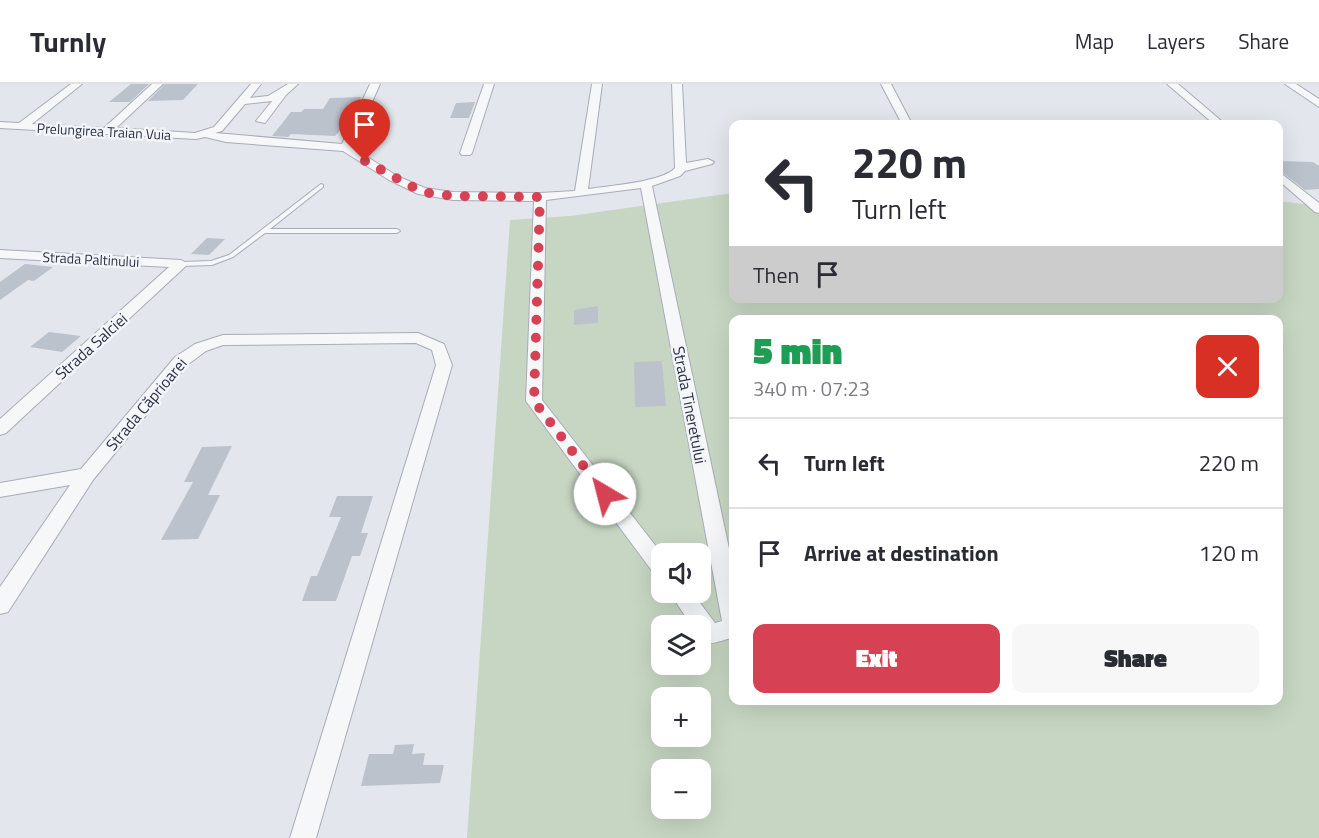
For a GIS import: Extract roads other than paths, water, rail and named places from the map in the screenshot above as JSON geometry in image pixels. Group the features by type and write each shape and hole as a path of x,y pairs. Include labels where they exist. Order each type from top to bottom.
{"street":[{"path":"22,126 77,84"},
{"path":"111,128 158,84"},
{"path":"208,134 218,129 256,84"},
{"path":"261,121 293,84"},
{"path":"375,84 346,148 393,178 422,192 453,196 540,197 581,194 646,184 676,174 681,168 708,162"},
{"path":"466,153 489,84"},
{"path":"581,194 597,84"},
{"path":"677,84 681,168"},
{"path":"886,84 905,120"},
{"path":"1172,84 1215,120"},
{"path":"1290,84 1319,104"},
{"path":"242,101 267,100 281,96"},
{"name":"Prelungirea Traian Vuia","path":"0,125 92,130 111,128 196,136 208,134 226,139 346,148"},
{"path":"1283,178 1319,208"},
{"name":"Strada Tineretului","path":"646,184 729,601"},
{"path":"540,197 534,401 651,555"},
{"name":"Strada Paltinului","path":"3,257 181,264"},
{"name":"Strada Salciei","path":"0,429 181,264"},
{"name":"Strada Căprioarei","path":"0,605 87,475 181,361 193,351 223,340 418,338 439,347 444,365 303,838"},
{"path":"0,490 87,475"},
{"name":"Strada Tineretului","path":"687,603 711,634 729,628"}],"lane":[{"path":"181,264 212,263 231,256 321,186"},
{"path":"265,231 397,231"}]}
